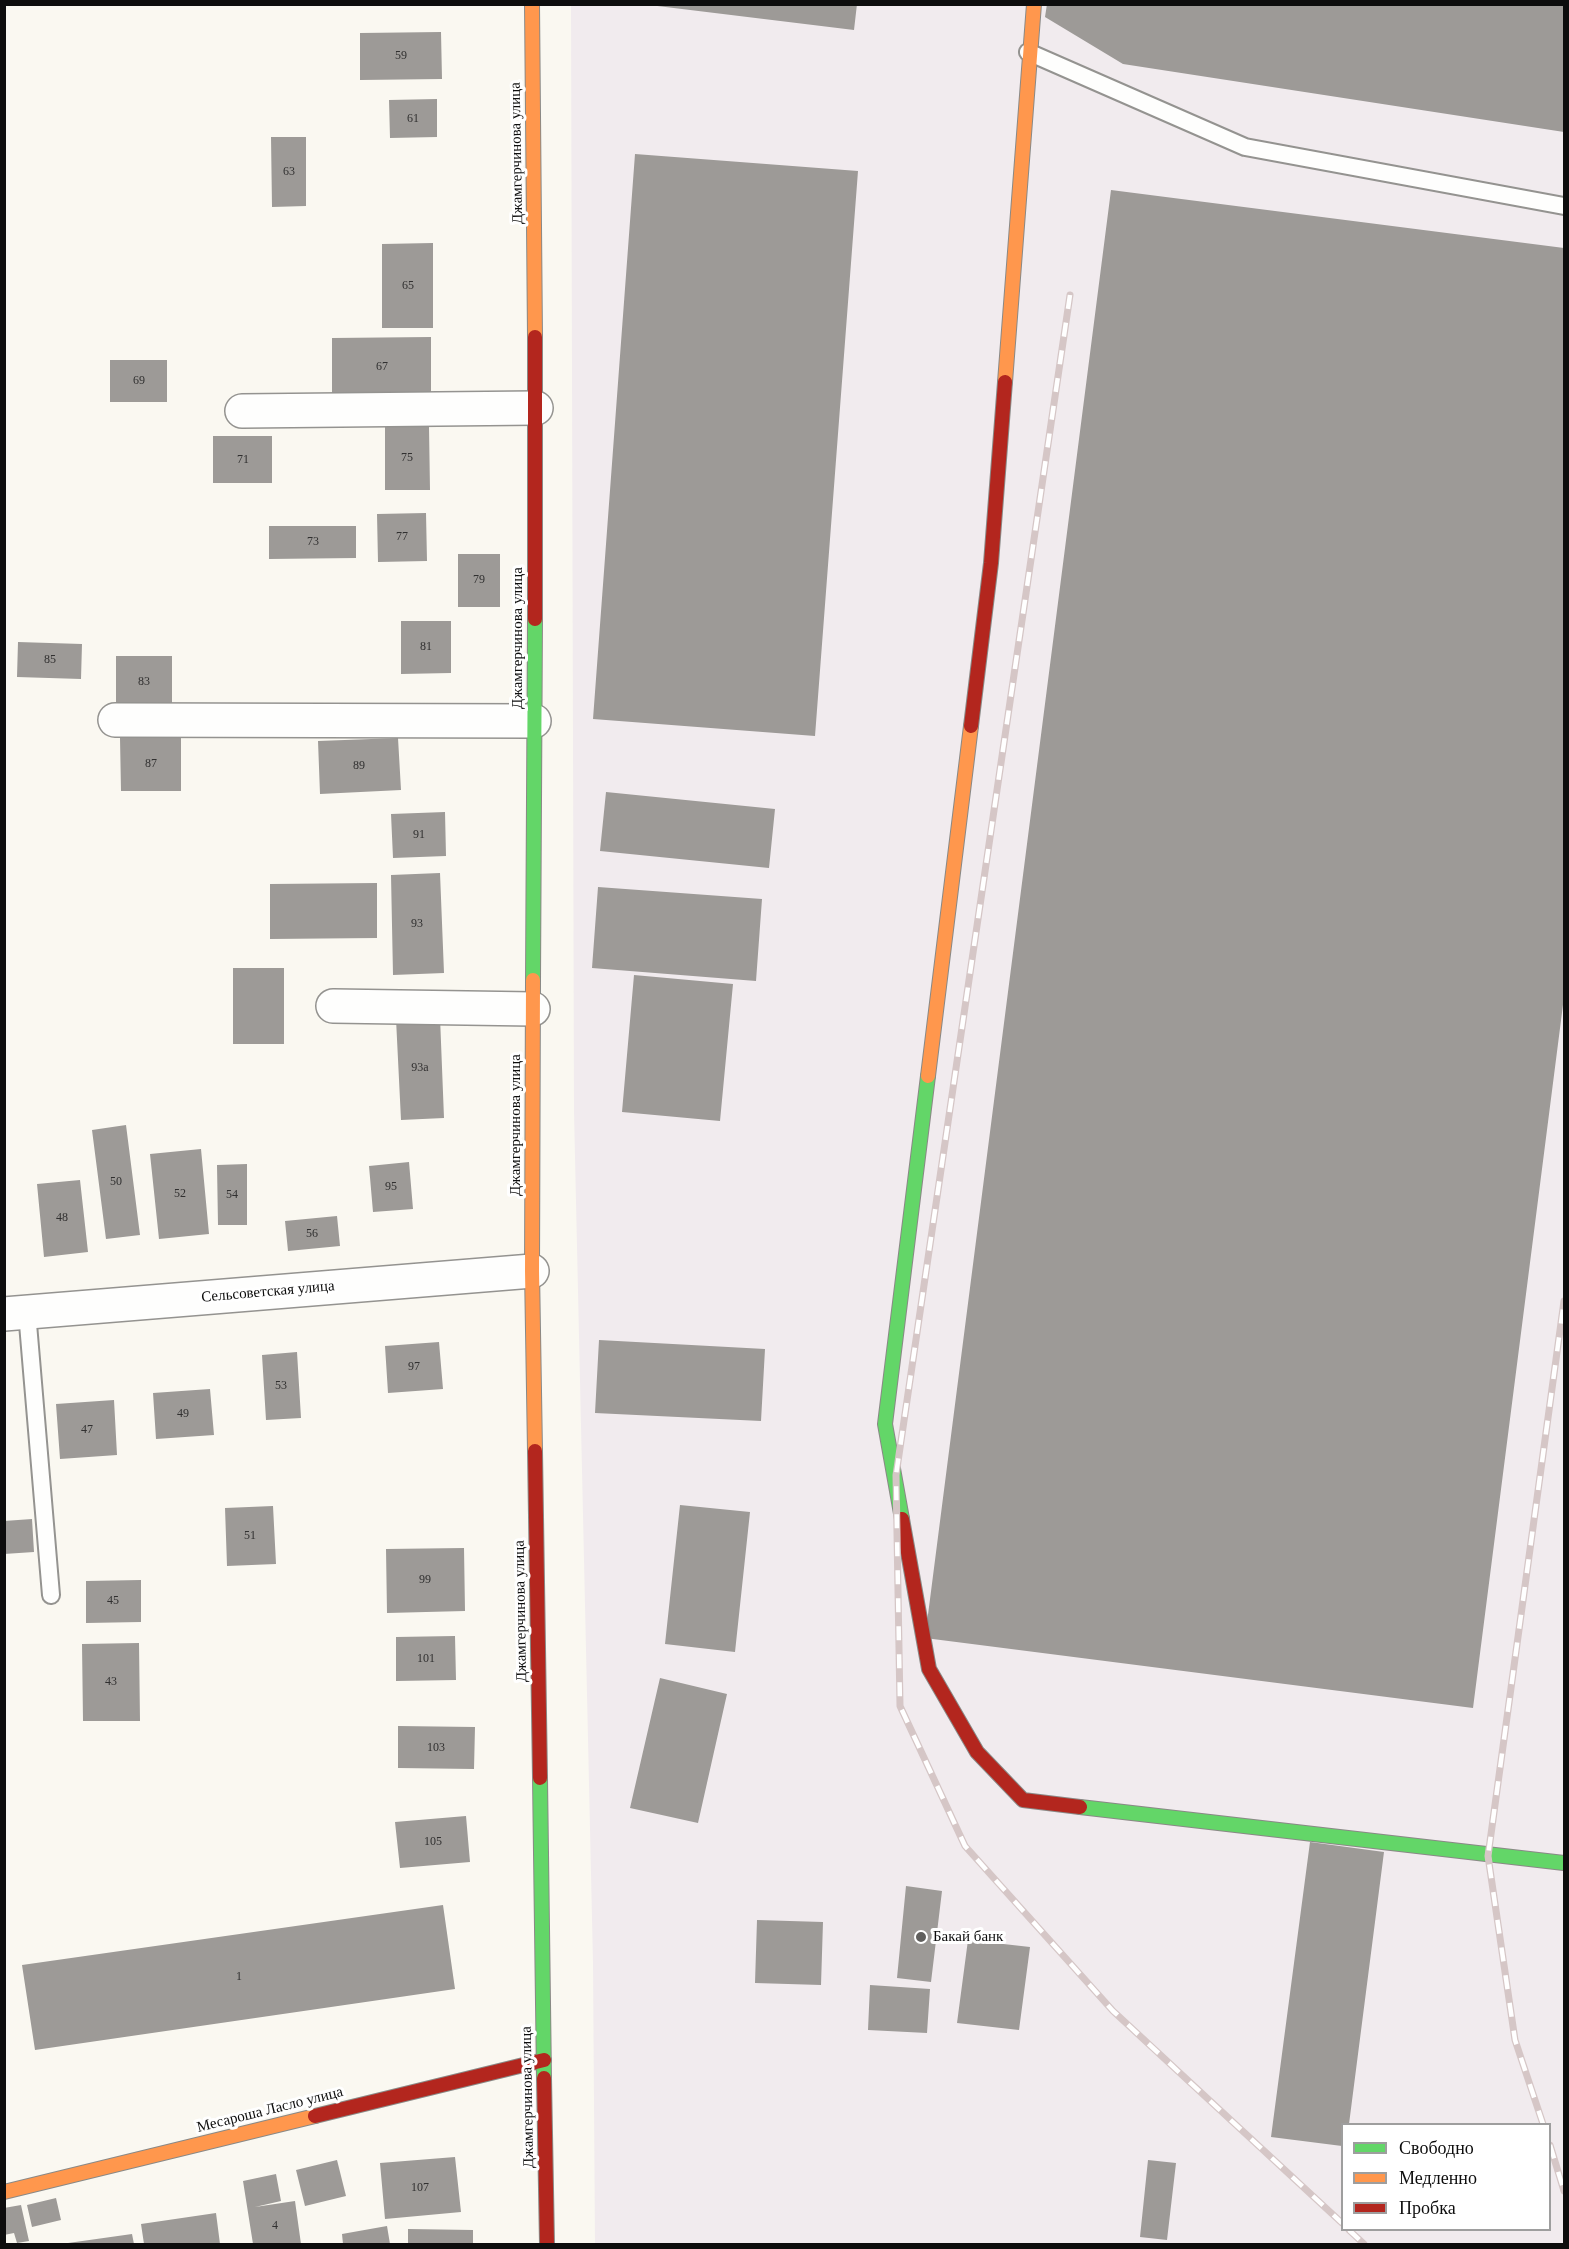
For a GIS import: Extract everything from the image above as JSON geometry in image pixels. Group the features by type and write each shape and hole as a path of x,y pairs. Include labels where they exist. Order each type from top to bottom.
{"street":[{"name":"Джамгерчинова улица","path":"532,4 536,408 532,1271 547,2244"},
{"path":"1034,4 1028,52 991,563 885,1424 929,1669 977,1752 1023,1800 1564,1863"},
{"path":"242,411 536,408"},
{"path":"115,720 534,721"},
{"path":"333,1006 533,1009"},
{"name":"Сельсоветская улица","path":"16,1313 532,1271"},
{"name":"Месароша Ласло улица","path":"4,2192 544,2060"}],"lane":[{"path":"1028,52 1245,147 1564,206"},
{"path":"16,1313 51,1595"}],"shaded area":[{"path":"571,5 1564,5 1564,2244 595,2244 593,1963 574,1112"}],"building":[{"path":"641,4 857,4 854,30"},
{"path":"1047,4 1564,4 1564,132 1123,64 1045,17"},
{"path":"441,32 442,79 360,80 360,33"},
{"path":"437,99 437,137 390,138 389,100"},
{"path":"271,137 306,137 306,206 272,207"},
{"path":"635,154 858,171 815,736 593,719"},
{"path":"1111,190 1564,248 1564,997 1473,1708 925,1638"},
{"path":"433,243 433,328 382,328 382,244"},
{"path":"431,337 431,397 332,397 332,338"},
{"path":"110,360 167,360 167,402 110,402"},
{"path":"385,427 429,427 430,490 385,490"},
{"path":"213,436 272,436 272,483 213,483"},
{"path":"426,513 427,561 378,562 377,514"},
{"path":"269,526 356,526 356,558 269,559"},
{"path":"458,554 500,554 500,607 458,607"},
{"path":"401,621 451,621 451,673 401,674"},
{"path":"18,642 82,644 81,679 17,677"},
{"path":"116,656 172,656 172,707 116,707"},
{"path":"181,737 181,791 121,791 120,738"},
{"path":"398,738 401,790 320,794 318,741"},
{"path":"606,792 775,809 769,868 600,851"},
{"path":"445,812 446,856 393,858 391,814"},
{"path":"440,873 444,973 393,975 391,875"},
{"path":"377,883 377,938 270,939 270,884"},
{"path":"598,887 762,899 756,981 592,968"},
{"path":"233,968 284,968 284,1044 233,1044"},
{"path":"634,975 733,984 720,1121 622,1112"},
{"path":"440,1017 444,1118 401,1120 396,1019"},
{"path":"126,1125 140,1235 106,1239 92,1130"},
{"path":"201,1149 209,1234 159,1239 150,1154"},
{"path":"409,1162 413,1209 373,1212 369,1166"},
{"path":"247,1164 247,1225 218,1225 217,1165"},
{"path":"80,1180 88,1252 44,1257 37,1184"},
{"path":"337,1216 340,1246 288,1251 285,1221"},
{"path":"599,1340 765,1349 761,1421 595,1413"},
{"path":"439,1342 443,1389 388,1393 385,1346"},
{"path":"297,1352 301,1418 266,1420 262,1355"},
{"path":"210,1389 214,1435 156,1439 153,1393"},
{"path":"114,1400 117,1455 60,1459 56,1404"},
{"path":"680,1505 750,1512 735,1652 665,1644"},
{"path":"273,1506 276,1564 227,1566 225,1508"},
{"path":"32,1519 34,1552 4,1554 4,1521"},
{"path":"464,1548 465,1611 387,1613 386,1549"},
{"path":"141,1580 141,1622 86,1623 86,1581"},
{"path":"455,1636 456,1680 396,1681 396,1637"},
{"path":"139,1643 140,1721 83,1721 82,1644"},
{"path":"660,1678 727,1694 698,1823 630,1808"},
{"path":"398,1726 475,1727 474,1769 398,1768"},
{"path":"466,1816 470,1862 400,1868 395,1822"},
{"path":"1310,1842 1384,1852 1349,2123 1341,2123 1341,2146 1271,2137"},
{"path":"906,1886 942,1891 931,1982 897,1978"},
{"path":"443,1905 455,1989 35,2050 22,1965"},
{"path":"757,1920 823,1922 821,1985 755,1983"},
{"path":"968,1940 1030,1947 1019,2030 957,2023"},
{"path":"870,1985 930,1989 927,2033 868,2030"},
{"path":"455,2157 461,2212 385,2219 380,2163"},
{"path":"337,2160 346,2196 305,2206 296,2170"},
{"path":"1148,2160 1176,2163 1167,2240 1140,2237"},
{"path":"276,2174 281,2201 255,2207 295,2201 301,2244 253,2244 243,2181"},
{"path":"56,2198 61,2220 32,2227 27,2205"},
{"path":"21,2205 29,2241 17,2243 14,2233 4,2235 4,2208"},
{"path":"216,2213 220,2244 144,2244 141,2224"},
{"path":"387,2226 390,2244 343,2244 342,2234"},
{"path":"408,2229 473,2230 473,2244 408,2244"},
{"path":"132,2234 134,2244 68,2244 68,2243"}],"railway":[{"path":"1070,295 896,1475 900,1706 965,1846 1113,2011 1341,2222"},
{"path":"1543,2123 1515,2040 1488,1856 1564,1301"},
{"path":"1551,2148 1564,2191"},
{"path":"1350,2231 1364,2244"}],"traffic: fast":[{"path":"533,980 535,619"},
{"path":"902,1519 885,1424 928,1076"},
{"path":"540,1778 544,2078"},
{"path":"1080,1807 1564,1863"}],"traffic: slow":[{"path":"532,4 535,337"},
{"path":"1005,382 1034,4"},
{"path":"928,1076 971,726"},
{"path":"533,980 532,1271 535,1451"},
{"path":"4,2192 315,2116"}],"traffic: jam":[{"path":"535,337 535,619"},
{"path":"971,726 991,563 1005,382"},
{"path":"535,1451 540,1778"},
{"path":"902,1519 929,1669 977,1752 1023,1800 1080,1807"},
{"path":"315,2116 544,2060"},
{"path":"544,2078 547,2244"}],"place":[{"name":"Бакай банк","path":"921,1937"}]}
